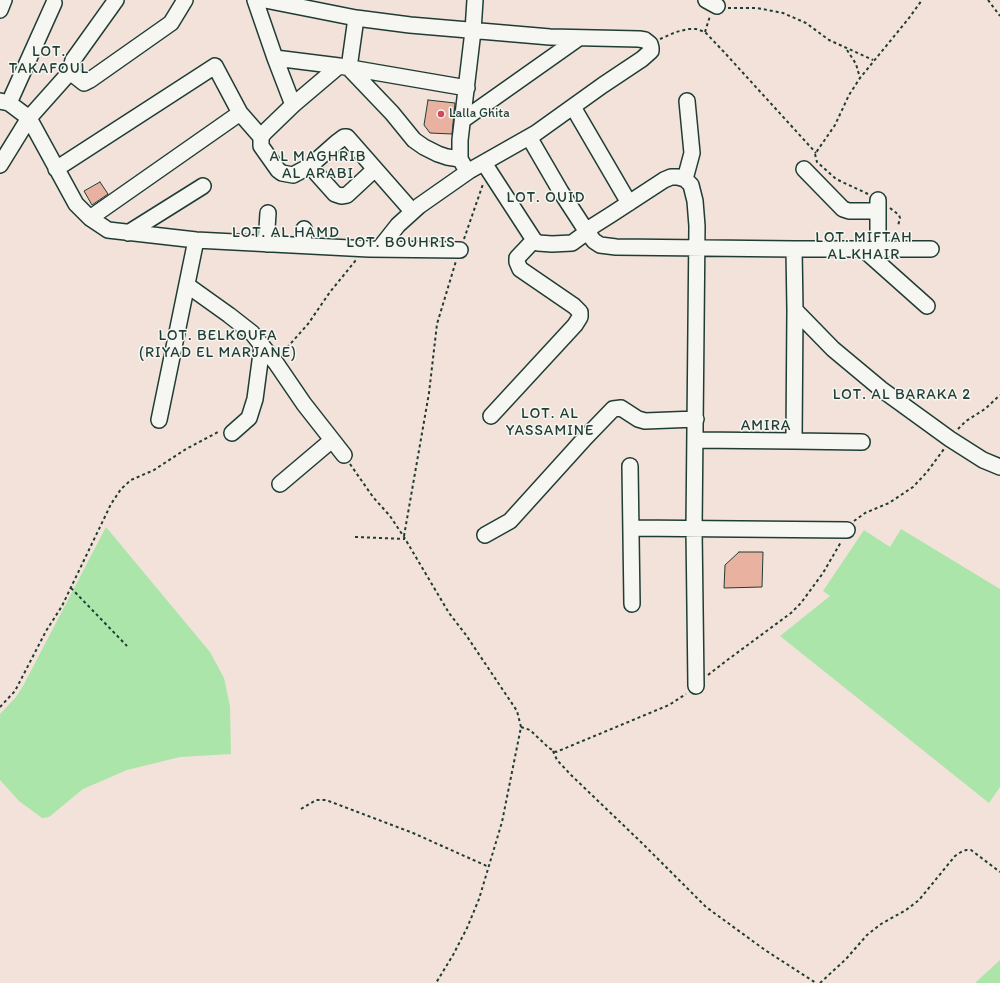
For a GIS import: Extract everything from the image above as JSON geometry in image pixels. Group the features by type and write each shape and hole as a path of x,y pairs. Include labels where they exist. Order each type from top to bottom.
{"street":[{"path":"0,10 4,0"},
{"path":"0,165 29,118 70,72 74,60 116,0"},
{"path":"70,72 84,83 90,80 170,23 185,0"},
{"path":"256,0 275,58 293,105"},
{"path":"265,0 356,18 410,25 550,38 639,39 645,40 650,44 651,51 647,55 529,138 486,167 469,171 412,211 374,249"},
{"path":"469,171 460,159 460,140 467,88 475,0"},
{"path":"54,3 4,102 29,118 76,204 90,218 108,230 196,240 266,244 374,249 460,250"},
{"path":"261,137 293,105 344,67 356,18"},
{"path":"463,120 579,38"},
{"path":"275,58 344,67 467,88"},
{"path":"56,169 215,66 240,113 261,137 261,146 278,170 282,173 293,175 300,172 310,166 344,137 347,138 412,211"},
{"path":"344,67 392,113 414,140 438,154 460,159"},
{"path":"685,179 692,153 687,101"},
{"path":"573,107 629,203"},
{"path":"90,218 240,113"},
{"path":"529,138 587,232 594,241 600,245 616,247 931,249"},
{"path":"310,166 336,194 341,196 347,195 375,169"},
{"path":"486,167 534,240 543,244 572,242 593,226 655,186 671,178 678,177 685,179 691,185 695,202 697,226 694,529 696,686"},
{"path":"804,169 843,209 849,211 878,206 870,249"},
{"path":"128,233 203,186"},
{"path":"266,244 268,213"},
{"path":"303,245 304,230"},
{"path":"159,420 196,240"},
{"path":"491,416 576,325 580,317 580,312 574,306 520,269 517,258 534,240"},
{"path":"794,249 794,441"},
{"path":"870,249 927,306"},
{"path":"187,285 252,333 276,363 304,404 344,455"},
{"path":"795,310 854,367 881,389 950,439 983,460 1000,467"},
{"path":"227,431 249,418 255,399 262,346"},
{"path":"485,535 510,521 613,409 621,408 638,419 645,421 696,419"},
{"path":"280,484 332,440"},
{"path":"695,440 862,442"},
{"path":"630,466 632,604"},
{"path":"631,528 847,530"}],"path":[{"path":"898,226 900,220 899,215 878,206 836,179 817,162 815,158 816,153 835,125 849,95 860,78 922,0"},
{"path":"988,0 1000,16"},
{"path":"705,32 712,3 723,8 757,8 783,13 806,23 829,40 874,61"},
{"path":"650,44 676,32 688,29 696,29 705,32 816,153"},
{"path":"846,49 856,64 860,78"},
{"path":"404,538 429,393 437,324 450,277 486,167"},
{"path":"276,363 284,351 308,324 346,272 374,249"},
{"path":"552,750 556,752 566,749 678,700 714,670 791,613 801,603 823,572 853,522 861,515 889,503 913,487 927,472 950,439 966,421 985,409 1000,395"},
{"path":"0,708 14,691 46,630 62,606 116,496 126,484 154,470 186,449 227,431"},
{"path":"344,455 373,498 390,516 449,613 466,635 517,711 521,727 502,822 479,899 467,928 436,983"},
{"path":"355,537 404,538"},
{"path":"71,588 127,646"},
{"path":"521,727 530,730 552,750 557,760 570,775 643,844 706,908 765,950 816,983"},
{"path":"301,809 316,800 326,800 413,833 489,867"},
{"path":"820,983 846,959 867,935 881,924 906,910 919,900 955,856 961,852 971,850 1000,872"}],"green space":[{"path":"106,527 210,652 224,678 230,706 231,754 180,757 127,770 83,789 49,817 42,818 19,801 0,780 0,714 16,697 23,686"},
{"path":"901,529 1000,589 1000,787 989,803 780,636 830,596 823,591 864,530 890,547"},
{"path":"1000,960 1000,983 975,983"}],"building":[{"name":"Lalla Ghita","path":"428,100 455,103 452,134 430,133 424,125"},
{"path":"100,182 108,194 92,205 84,191"},
{"path":"739,552 763,552 762,587 724,588 725,565"}],"place":[{"name":"Lalla Ghita","path":"441,114"}],"district":[{"name":"LOT. TAKAFOUL","path":"49,60"},
{"name":"AL MAGHRIB AL ARABI","path":"318,166"},
{"name":"LOT. OUID","path":"546,198"},
{"name":"LOT. AL HAMD","path":"286,233"},
{"name":"LOT. BOUHRIS","path":"401,243"},
{"name":"LOT. MIFTAH AL KHAIR","path":"864,246"},
{"name":"LOT. BELKOUFA (RIYAD EL MARJANE)","path":"218,344"},
{"name":"LOT. AL BARAKA 2","path":"902,395"},
{"name":"LOT. AL YASSAMINE","path":"550,422"},
{"name":"AMIRA","path":"766,426"}]}
